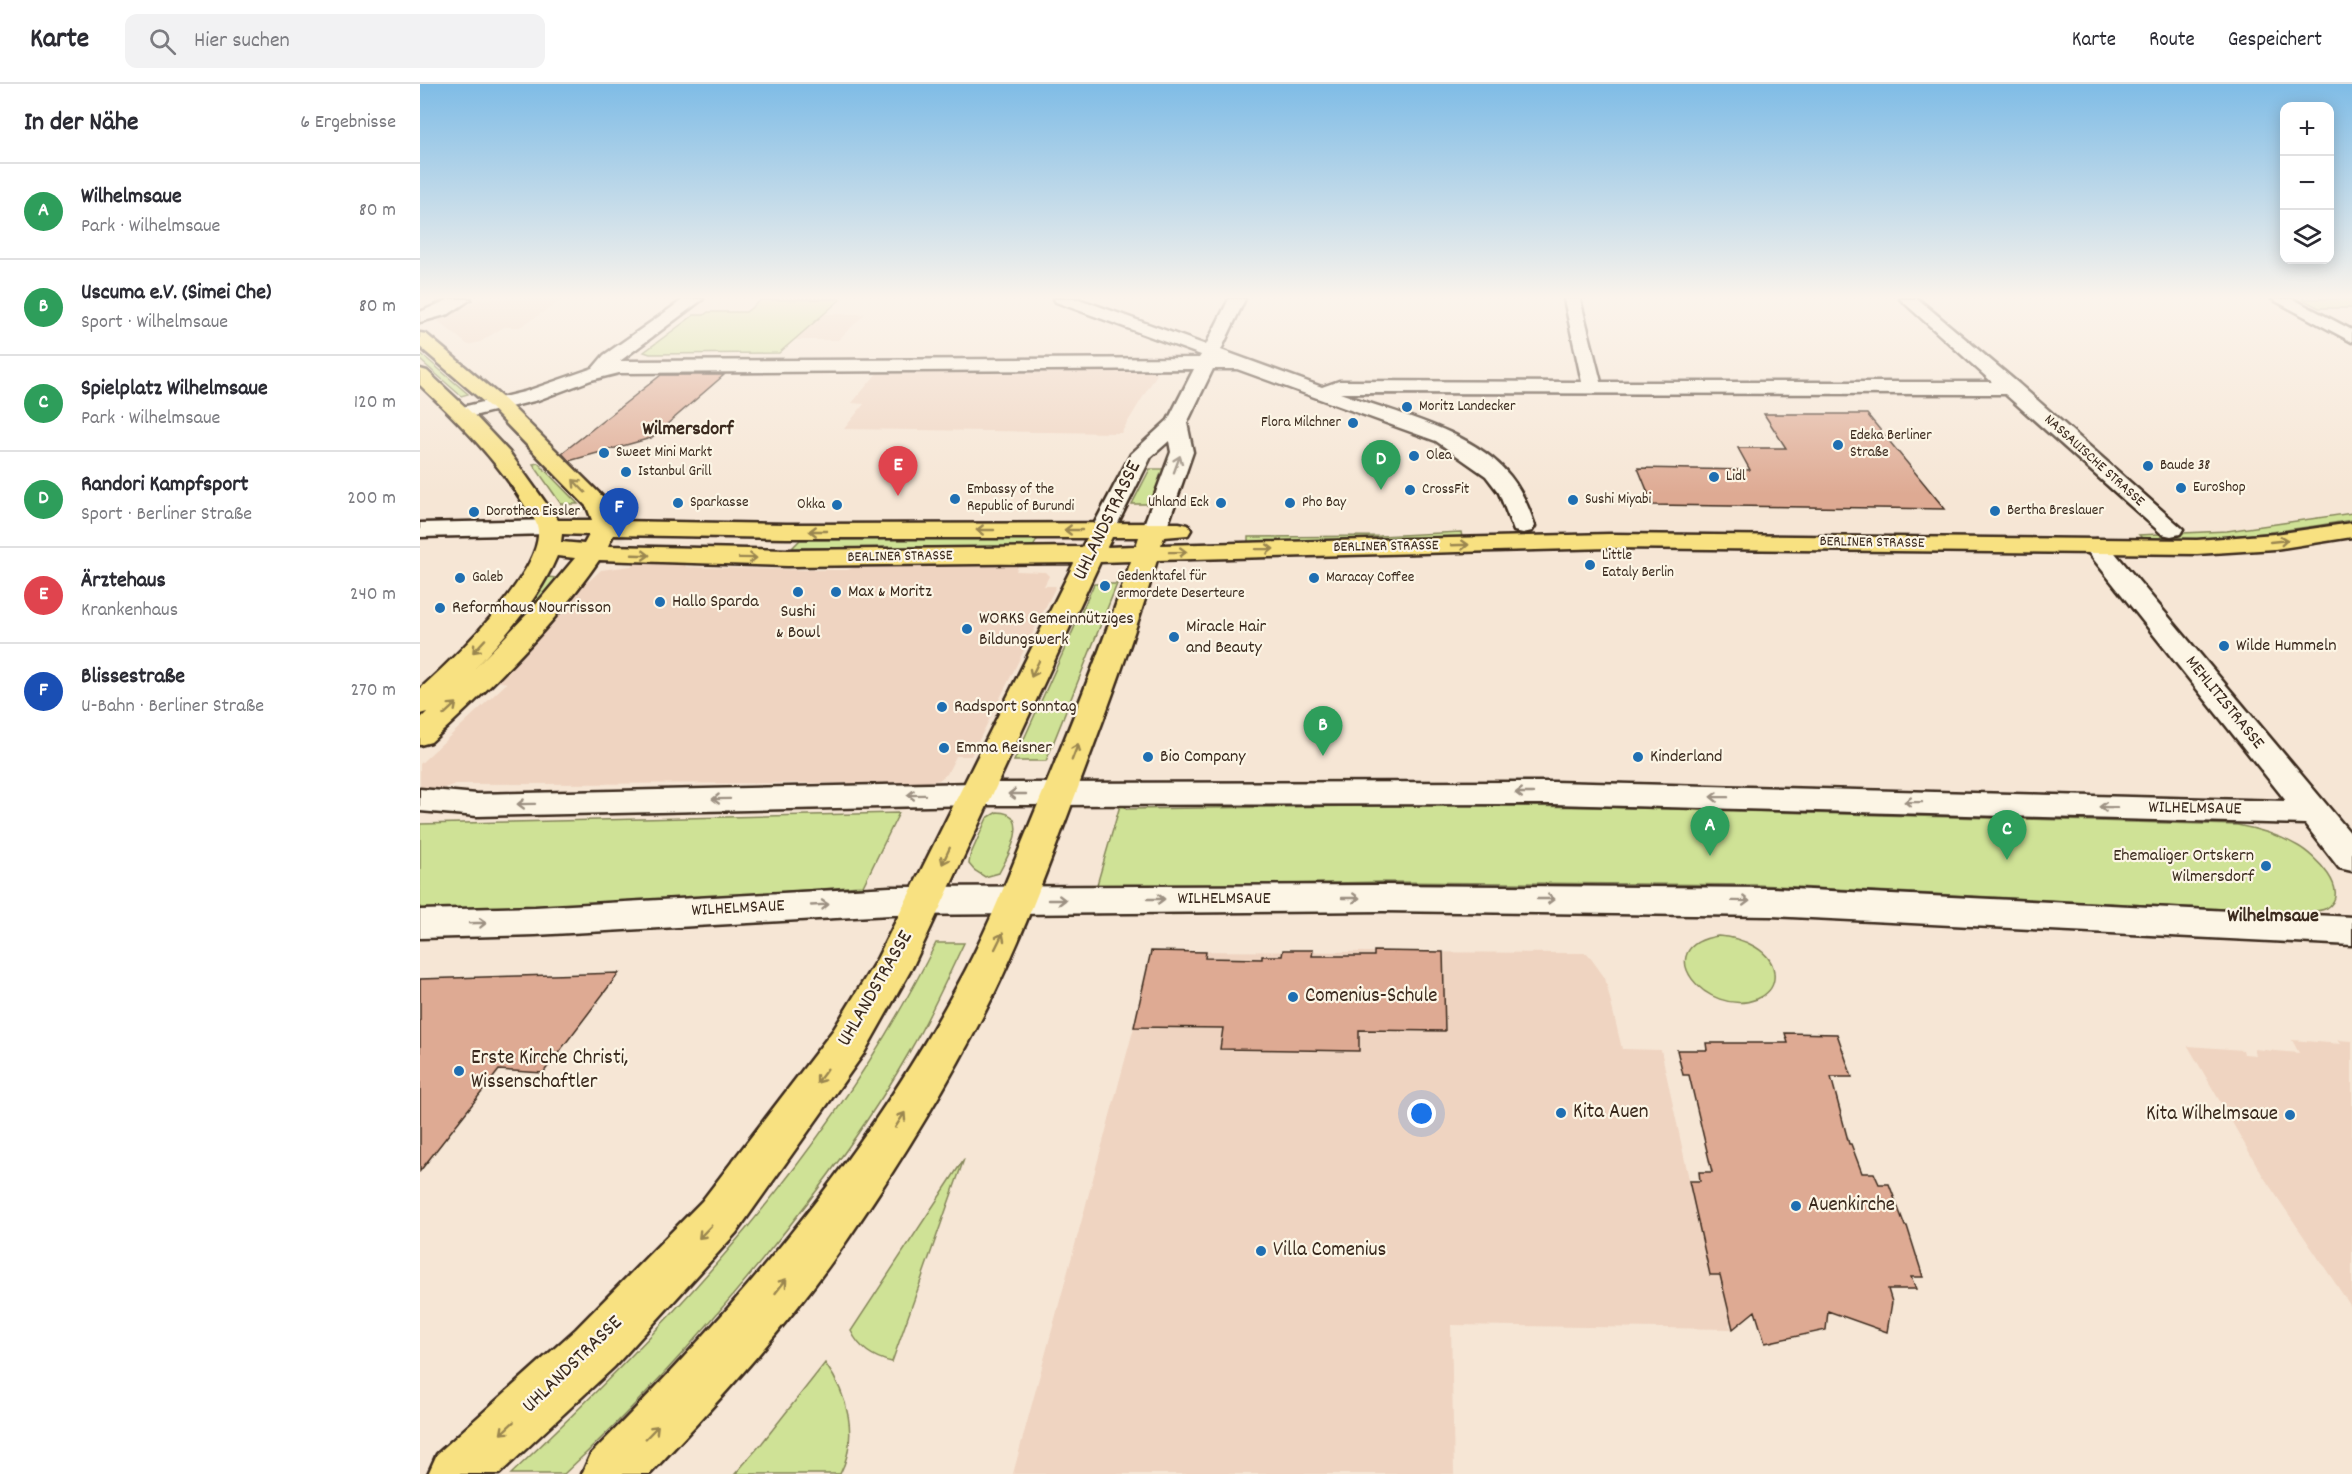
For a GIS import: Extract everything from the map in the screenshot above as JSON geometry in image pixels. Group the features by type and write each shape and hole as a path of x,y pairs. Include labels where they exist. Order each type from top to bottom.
{"main road":[{"path":"420,735 479,682 526,634 593,552 605,528 603,516 597,504 498,404 451,364"},
{"path":"420,375 461,413 507,465 535,502 549,538 537,576 483,643 420,705"},
{"name":"BERLINER STRASSE","path":"549,538 593,552 776,558 1092,554 1150,541 1406,529 1523,526 2171,529 2274,519"},
{"name":"BERLINER STRASSE","path":"549,538 605,528 787,531 1103,530 1150,541 1610,541 2234,546 2352,530"},
{"name":"UHLANDSTRASSE","path":"457,1474 595,1348 719,1217 849,1041 893,966 926,900 1103,530"},
{"name":"UHLANDSTRASSE","path":"611,1474 700,1383 762,1310 864,1176 935,1063 973,994 1017,899 1129,609 1150,541"}],"street":[{"path":"600,371 607,364"},
{"path":"461,413 531,396 600,371 619,367 824,364"},
{"name":"UHLANDSTRASSE","path":"1103,530 1142,454 1177,423 1206,364"},
{"path":"1239,364 1443,437 1483,462 1502,478 1514,497 1523,526"},
{"path":"1587,364 1593,387"},
{"name":"NASSAUISCHE STRASSE","path":"1984,364 2171,529"},
{"path":"1323,393 1339,387 2012,388"},
{"name":"UHLANDSTRASSE","path":"1150,541 1182,452 1177,423"},
{"name":"BERLINER STRASSE","path":"420,530 549,538"},
{"name":"BERLINER STRASSE","path":"420,536 549,538"},
{"name":"MEHLITZSTRASSE","path":"2096,546 2352,859"},
{"name":"WILHELMSAUE","path":"420,800 477,805 975,794 1553,793 2314,813"},
{"name":"WILHELMSAUE","path":"420,924 535,921 926,900 1383,898 1761,901 2352,931"}],"shaded area":[{"path":"1145,369 1157,374 1121,433 844,429 864,404 852,403 878,372"},
{"path":"637,561 684,563 686,567 811,570 847,570 859,566 1019,564 1016,571 1045,572 1049,576 1044,586 1056,586 971,756 956,756 947,774 939,780 923,783 455,784 433,793 420,790 420,764 507,683 496,681 581,580 589,581 601,570 631,566"},
{"name":"Villa Comenius","path":"1151,951 1587,953 1605,978 1622,1049 1661,1050 1700,1230 1719,1268 1708,1268 1709,1275 1720,1275 1734,1321 1729,1325 1732,1329 1451,1325 1454,1474 1013,1474 1134,1027"},
{"name":"Kita Wilhelmsaue","path":"2292,1040 2341,1044 2338,1040 2352,1041 2352,1308 2263,1176 2188,1046 2243,1050 2244,1054 2256,1055 2254,1049 2299,1053"}],"green space":[{"path":"424,364 433,364 468,394 461,396"},
{"path":"538,463 578,504 561,504 533,464"},
{"path":"1150,469 1166,469 1150,504 1132,504"},
{"path":"2352,513 2352,520 2249,535 2145,541 2139,535 2227,531"},
{"path":"1461,532 1462,537 1248,544 1248,537 1380,536"},
{"path":"1038,538 1033,547 792,548 800,540"},
{"path":"548,577 557,578 530,614 420,725 420,717 487,650"},
{"path":"1094,584 1117,584 1046,761 1014,761"},
{"name":"Wilhelmsaue","path":"1121,802 1127,809 1437,805 1597,807 2237,825 2276,836 2305,851 2328,874 2335,892 2334,901 2327,908 2300,913 1758,885 1382,882 1096,888"},
{"path":"997,812 1008,814 1014,819 1015,836 1008,857 999,873 985,877 969,864 970,856 987,818"},
{"path":"899,813 863,886 586,905 420,911 420,824"},
{"path":"1718,936 1746,942 1770,960 1774,979 1771,989 1766,994 1757,999 1738,1002 1720,999 1704,991 1692,979 1686,966 1687,953 1697,943"},
{"path":"936,943 964,943 925,1023 895,1077 841,1158 782,1235 666,1371 564,1474 511,1474 633,1354 692,1292 748,1227 800,1161 850,1091 895,1019"},
{"path":"964,1159 892,1362 879,1358 862,1347 851,1331"},
{"path":"825,1363 845,1402 850,1431 846,1460 840,1474 735,1474 762,1443"}],"building":[{"path":"661,375 724,375 651,438 569,461 562,453"},
{"path":"1764,414 1867,414 1945,509 1653,505 1638,468 1750,470 1738,448 1786,448"},
{"name":"Comenius-Schule","path":"1283,950 1313,950 1312,956 1374,956 1374,951 1443,952 1445,1031 1359,1030 1359,1051 1220,1049 1223,1028 1134,1027 1151,951 1206,952 1205,958 1262,959 1262,956 1282,956"},
{"name":"Erste Kirche Christi, Wissenschaftler","path":"619,973 543,1073 499,1070 420,1171 420,979"},
{"name":"Auenkirche","path":"1785,1033 1837,1034 1852,1077 1831,1077 1849,1144 1851,1144 1862,1173 1874,1173 1879,1184 1889,1184 1905,1226 1907,1226 1923,1277 1911,1277 1916,1289 1888,1289 1892,1302 1887,1332 1828,1311 1826,1330 1765,1343 1755,1311 1733,1329 1720,1275 1710,1275 1689,1181 1700,1181 1699,1172 1712,1172 1689,1075 1683,1075 1677,1050 1707,1050 1706,1043 1788,1043"}],"place":[{"name":"Moritz Landecker","path":"1407,407"},
{"name":"Flora Milchner","path":"1353,423"},
{"name":"Edeka Berliner Straße","path":"1838,445"},
{"name":"Sweet Mini Markt","path":"604,453"},
{"name":"Olea","path":"1414,456"},
{"name":"Baude 38","path":"2148,466"},
{"name":"Istanbul Grill","path":"626,472"},
{"name":"Lidl","path":"1714,477"},
{"name":"EuroShop","path":"2181,488"},
{"name":"Randori Kampfsport","path":"1381,490"},
{"name":"CrossFit","path":"1410,490"},
{"name":"Ärztehaus","path":"898,496"},
{"name":"Embassy of the Republic of Burundi","path":"955,499"},
{"name":"Sushi Miyabi","path":"1573,500"},
{"name":"Sparkasse","path":"678,503"},
{"name":"Uhland Eck","path":"1221,503"},
{"name":"Pho Bay","path":"1290,503"},
{"name":"Okka","path":"837,505"},
{"name":"Bertha Breslauer","path":"1995,511"},
{"name":"Dorothea Eissler","path":"474,512"},
{"name":"Blissestraße","path":"619,538"},
{"name":"Little Eataly Berlin","path":"1590,565"},
{"name":"Galeb","path":"460,578"},
{"name":"Maracay Coffee","path":"1314,578"},
{"name":"Gedenktafel für ermordete Deserteure","path":"1105,586"},
{"name":"Sushi & Bowl","path":"798,592"},
{"name":"Max & Moritz","path":"836,592"},
{"name":"Hallo Sparda","path":"660,602"},
{"name":"Reformhaus Nourrisson","path":"440,608"},
{"name":"WORKS Gemeinnütziges Bildungswerk","path":"967,629"},
{"name":"Miracle Hair and Beauty","path":"1174,637"},
{"name":"Wilde Hummeln","path":"2224,646"},
{"name":"Radsport Sonntag","path":"942,707"},
{"name":"Emma Reisner","path":"944,748"},
{"name":"Uscuma e.V. (Simei Che)","path":"1323,756"},
{"name":"Bio Company","path":"1148,757"},
{"name":"Kinderland","path":"1638,757"},
{"name":"Wilhelmsaue","path":"1710,856"},
{"name":"Spielplatz Wilhelmsaue","path":"2007,860"},
{"name":"Ehemaliger Ortskern Wilmersdorf","path":"2266,866"},
{"name":"Comenius-Schule","path":"1293,997"},
{"name":"Erste Kirche Christi, Wissenschaftler","path":"459,1071"},
{"name":"Kita Auen","path":"1561,1113"},
{"name":"Kita Wilhelmsaue","path":"2290,1115"},
{"name":"Auenkirche","path":"1796,1206"},
{"name":"Villa Comenius","path":"1261,1251"}],"district":[{"name":"Wilmersdorf","path":"688,430"},
{"name":"Wilhelmsaue","path":"2273,917"}]}
